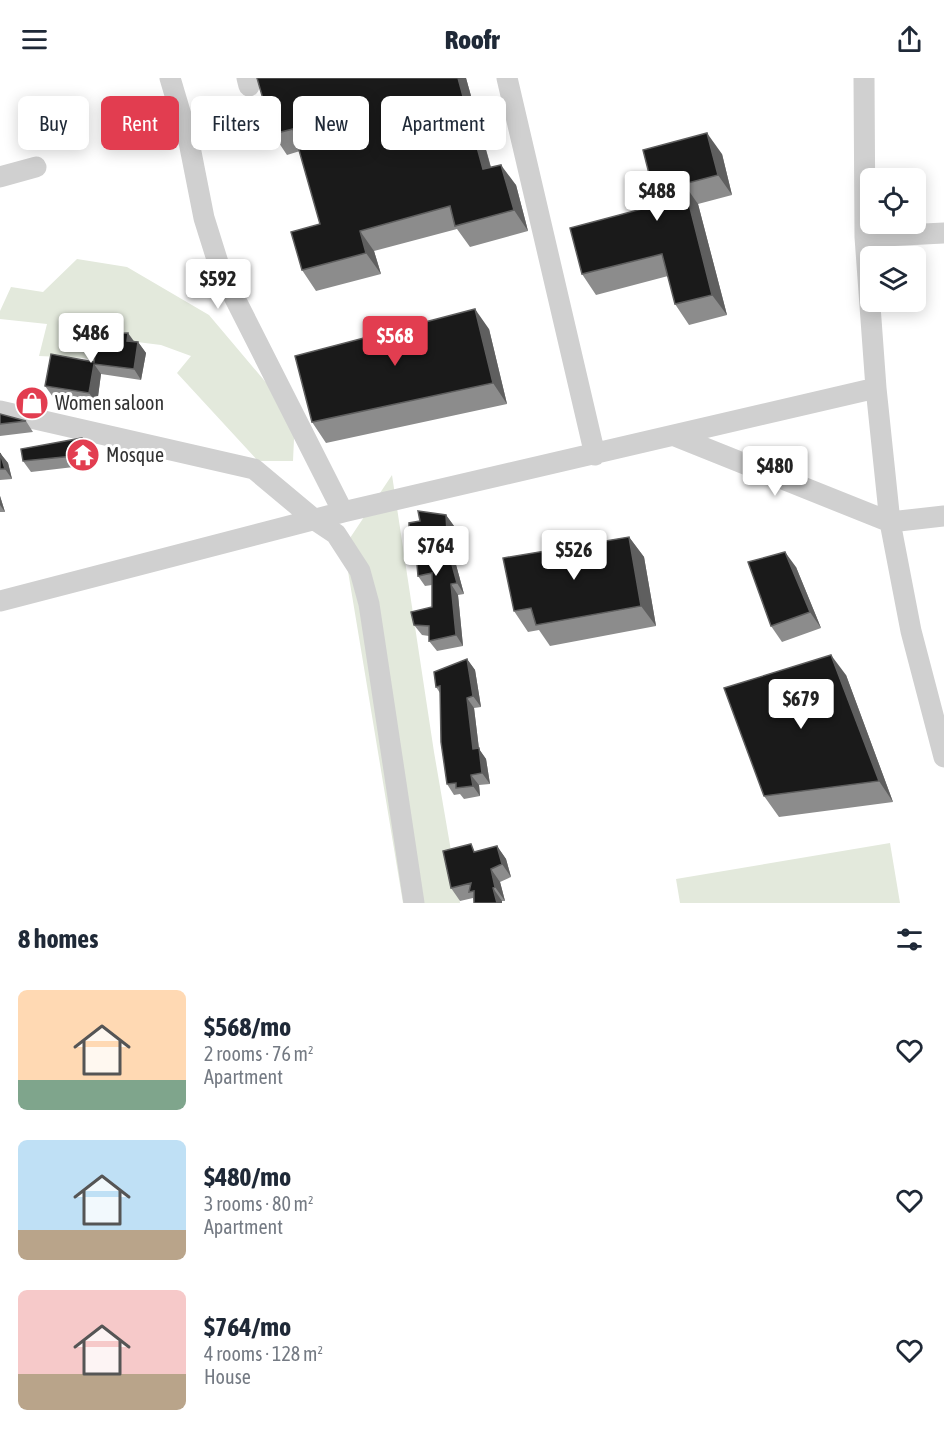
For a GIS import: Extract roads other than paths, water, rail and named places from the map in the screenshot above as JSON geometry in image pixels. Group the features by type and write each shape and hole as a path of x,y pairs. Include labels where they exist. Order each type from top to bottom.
{"street":[{"path":"170,78 189,142 204,218 220,269 343,512"},
{"path":"507,78 596,455"},
{"path":"864,78 865,237 876,388 890,522 911,631 944,757"},
{"path":"0,177 36,167"},
{"path":"865,237 944,233"},
{"path":"0,601 343,512 596,455 876,388"},
{"path":"0,411 254,469 315,520 336,534 360,571 369,604 414,903"},
{"path":"675,436 890,522 944,516"}],"place":[{"name":"Women saloon","path":"32,403"},
{"name":"Mosque","path":"83,455"}]}
